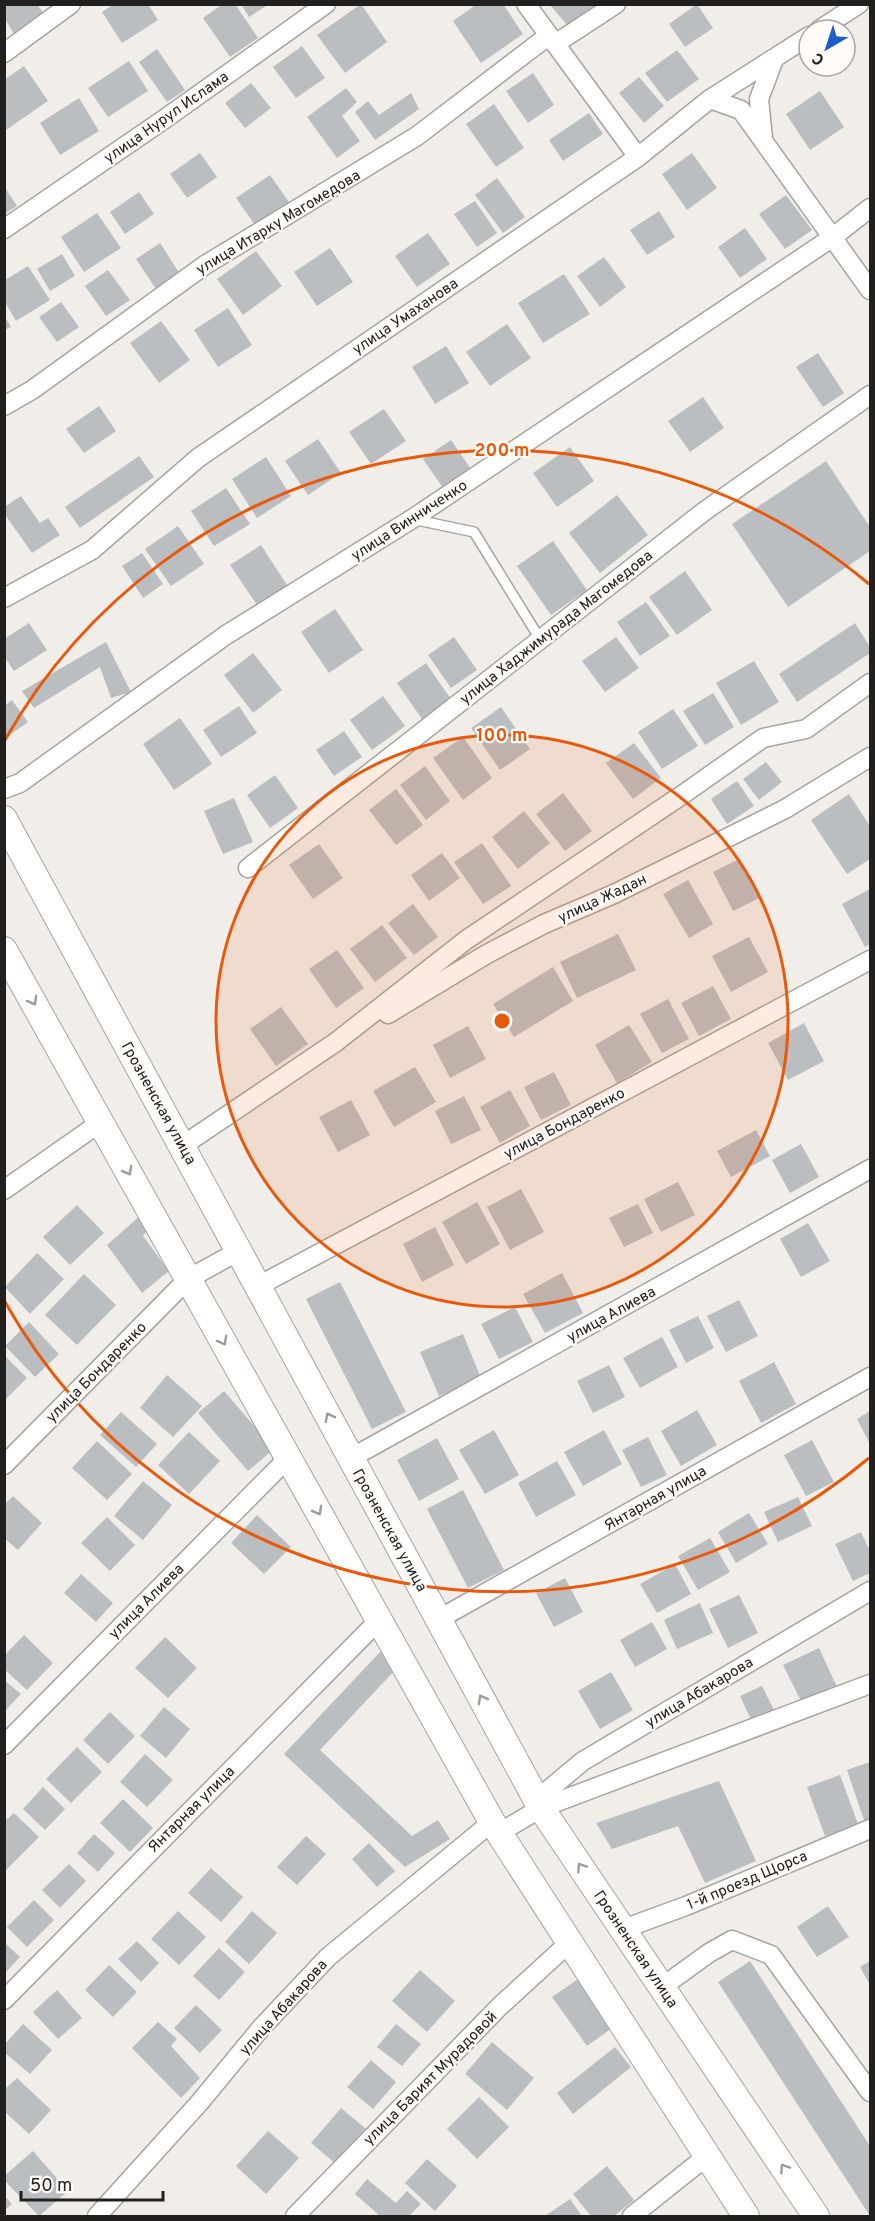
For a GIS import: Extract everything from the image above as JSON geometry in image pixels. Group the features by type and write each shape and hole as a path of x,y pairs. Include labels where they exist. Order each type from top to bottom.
{"street":[{"path":"4,53 71,4"},
{"name":"улица Нурул Ислама","path":"4,229 166,118 326,4"},
{"path":"526,4 638,157"},
{"name":"улица Итарку Магомедова","path":"4,406 32,390 205,265 417,136 552,40 616,4"},
{"path":"837,18 859,4"},
{"name":"улица Умаханова","path":"4,598 92,550 198,458 638,157 710,99 797,44"},
{"path":"763,140 759,99 774,59"},
{"path":"710,99 741,110 870,290"},
{"name":"улица Винниченко","path":"4,789 20,783 226,635 412,519 833,237 870,208"},
{"name":"улица Хаджимурада Магомедова","path":"248,868 706,510 870,395"},
{"path":"182,1146 336,1042 466,940 763,738 806,729 870,682"},
{"name":"улица Жадан","path":"336,1042 515,939 614,894 785,808 870,757"},
{"name":"Грозненская улица","path":"4,819 541,1808 816,2217"},
{"path":"4,950 495,1827 746,2217"},
{"name":"улица Бондаренко","path":"258,1286 870,960"},
{"path":"4,1190 101,1122"},
{"name":"улица Алиева","path":"351,1458 870,1169"},
{"name":"улица Бондаренко","path":"4,1465 188,1279 239,1251"},
{"name":"Янтарная улица","path":"439,1619 870,1377"},
{"name":"улица Алиева","path":"4,1745 288,1458"},
{"name":"улица Абакарова","path":"541,1808 547,1791 583,1761 870,1591"},
{"name":"Янтарная улица","path":"4,2000 379,1620"},
{"name":"улица Абакарова","path":"97,2217 200,2102 261,2028 328,1957 495,1827 870,1683"},
{"name":"1-й проезд Щорса","path":"623,1929 686,1906 870,1831"},
{"path":"662,1987 709,1953 732,1940 771,1954 870,2092"},
{"name":"улица Барият Мурадовой","path":"295,2217 500,2006 569,1943"},
{"path":"632,2217 707,2156"}],"lane":[{"path":"412,519 474,532 540,639"}],"building":[{"path":"9,4 37,4 43,13 14,34 5,19 5,8"},
{"path":"114,4 148,4 158,20 122,43 102,12"},
{"path":"223,4 235,4 258,38 230,57 203,18"},
{"path":"241,4 269,4 249,17"},
{"path":"361,4 387,42 345,73 317,35"},
{"path":"477,4 503,4 523,34 481,63 453,21"},
{"path":"697,4 713,28 685,47 669,24"},
{"path":"550,5 595,5 568,26"},
{"path":"302,46 325,78 296,98 273,67"},
{"path":"157,49 185,90 167,102 139,62"},
{"path":"677,50 699,79 667,102 645,73"},
{"path":"129,61 148,91 108,117 88,88"},
{"path":"24,66 48,101 6,130 4,80"},
{"path":"533,73 554,105 528,123 506,91"},
{"path":"639,77 664,106 644,123 619,93"},
{"path":"251,83 271,108 245,128 225,103"},
{"path":"346,88 357,102 342,116 360,141 337,158 307,117"},
{"path":"820,91 844,127 810,150 786,114"},
{"path":"411,93 419,109 375,140 355,112 368,101 379,115"},
{"path":"79,98 99,131 60,155 40,123"},
{"path":"494,104 524,148 496,167 466,124"},
{"path":"589,113 603,134 563,161 549,140"},
{"path":"200,153 217,177 187,198 170,174"},
{"path":"692,153 717,188 687,210 662,174"},
{"path":"270,175 289,202 255,225 236,198"},
{"path":"497,178 525,217 503,233 475,195"},
{"path":"4,186 17,206 4,214"},
{"path":"139,192 154,214 125,234 110,212"},
{"path":"786,195 812,230 785,249 759,214"},
{"path":"475,201 497,233 477,247 454,214"},
{"path":"659,211 675,237 647,255 630,230"},
{"path":"97,213 121,248 84,272 61,237"},
{"path":"745,228 767,259 740,278 718,247"},
{"path":"428,233 450,264 417,287 395,256"},
{"path":"160,243 180,274 156,289 136,259"},
{"path":"330,248 353,282 317,306 294,272"},
{"path":"256,251 282,286 243,315 217,279"},
{"path":"62,254 75,276 50,291 37,269"},
{"path":"604,257 626,287 600,307 577,276"},
{"path":"28,266 50,300 16,321 5,302 5,280"},
{"path":"108,270 130,300 106,316 85,286"},
{"path":"564,274 590,314 543,343 518,303"},
{"path":"61,302 79,327 57,342 39,317"},
{"path":"228,308 252,345 218,367 194,330"},
{"path":"4,315 11,327 4,330"},
{"path":"161,321 190,360 159,383 130,343"},
{"path":"507,324 531,358 490,386 466,352"},
{"path":"446,346 469,383 435,404 412,367"},
{"path":"818,353 844,393 823,407 796,367"},
{"path":"703,397 724,428 690,452 668,421"},
{"path":"99,406 116,431 84,453 66,429"},
{"path":"384,409 406,441 371,464 349,432"},
{"path":"318,439 341,473 308,495 285,461"},
{"path":"451,440 471,469 443,488 423,459"},
{"path":"570,447 594,481 557,507 533,473"},
{"path":"139,456 154,477 80,528 65,507"},
{"path":"266,457 291,496 257,518 232,479"},
{"path":"826,461 870,527 870,551 788,607 732,524"},
{"path":"226,488 250,524 214,546 191,511"},
{"path":"617,495 648,535 600,573 569,533"},
{"path":"21,496 40,523 48,518 60,535 32,553 4,513 4,507"},
{"path":"178,526 204,564 171,586 145,549"},
{"path":"553,541 587,590 551,615 517,566"},
{"path":"261,545 289,588 259,608 230,565"},
{"path":"142,553 163,584 143,598 122,566"},
{"path":"685,571 712,610 677,635 649,597"},
{"path":"646,602 670,636 640,656 617,622"},
{"path":"335,609 363,650 329,673 301,632"},
{"path":"29,623 47,650 14,671 4,656 4,639"},
{"path":"855,623 870,647 870,653 797,702 779,674"},
{"path":"454,637 477,670 451,688 428,655"},
{"path":"616,637 639,668 605,692 582,661"},
{"path":"106,642 131,692 111,698 100,667 34,708 22,691"},
{"path":"253,653 282,690 253,713 224,675"},
{"path":"754,661 779,702 741,725 716,683"},
{"path":"426,663 453,702 424,722 397,683"},
{"path":"713,693 734,727 705,745 683,711"},
{"path":"383,696 405,726 372,750 350,720"},
{"path":"12,700 28,722 4,739 4,706"},
{"path":"239,706 257,733 221,757 203,730"},
{"path":"501,707 530,749 500,770 471,728"},
{"path":"673,709 698,746 662,769 638,732"},
{"path":"180,718 212,764 174,790 143,744"},
{"path":"344,731 362,757 334,776 316,750"},
{"path":"463,737 492,778 463,800 433,758"},
{"path":"634,743 661,778 633,799 606,763"},
{"path":"766,762 782,782 759,800 743,779"},
{"path":"425,766 450,801 426,820 400,785"},
{"path":"275,775 298,808 270,828 247,795"},
{"path":"737,781 754,806 727,824 711,799"},
{"path":"396,789 423,825 396,845 369,810"},
{"path":"563,793 592,831 565,851 536,814"},
{"path":"849,794 870,826 870,859 847,874 811,820"},
{"path":"234,798 253,842 223,854 204,811"},
{"path":"524,811 550,843 518,869 492,837"},
{"path":"482,843 511,886 483,904 454,862"},
{"path":"319,844 343,878 313,899 289,865"},
{"path":"442,853 460,878 429,901 411,875"},
{"path":"739,859 759,898 733,911 713,872"},
{"path":"688,880 713,924 689,938 663,894"},
{"path":"870,889 870,944 865,947 842,904"},
{"path":"413,904 438,937 414,955 388,923"},
{"path":"382,925 407,958 375,982 350,949"},
{"path":"618,934 636,970 577,998 560,962"},
{"path":"749,937 768,972 731,992 712,956"},
{"path":"337,950 364,988 336,1008 309,969"},
{"path":"553,967 573,1001 514,1037 493,1004"},
{"path":"713,986 731,1019 699,1036 681,1003"},
{"path":"668,999 689,1039 662,1053 640,1014"},
{"path":"281,1007 308,1044 276,1066 250,1029"},
{"path":"804,1023 824,1061 788,1080 768,1043"},
{"path":"629,1025 652,1062 617,1083 595,1045"},
{"path":"468,1026 486,1059 450,1078 433,1045"},
{"path":"415,1067 436,1102 394,1127 373,1091"},
{"path":"554,1072 571,1105 541,1120 524,1087"},
{"path":"510,1090 530,1126 500,1143 480,1107"},
{"path":"464,1096 481,1130 451,1144 435,1111"},
{"path":"351,1100 370,1135 338,1152 319,1117"},
{"path":"756,1130 770,1156 731,1177 717,1151"},
{"path":"801,1144 819,1177 790,1193 772,1160"},
{"path":"678,1182 695,1215 661,1232 644,1199"},
{"path":"521,1189 544,1232 510,1250 487,1207"},
{"path":"477,1202 500,1244 466,1264 442,1222"},
{"path":"638,1204 653,1233 624,1247 609,1218"},
{"path":"77,1205 104,1233 70,1265 43,1237"},
{"path":"142,1214 150,1227 143,1236 169,1271 142,1293 107,1245"},
{"path":"808,1223 830,1261 801,1277 780,1239"},
{"path":"435,1227 454,1265 422,1282 403,1244"},
{"path":"37,1253 64,1279 30,1314 5,1287"},
{"path":"562,1273 583,1313 545,1333 523,1294"},
{"path":"84,1274 116,1305 77,1345 45,1315"},
{"path":"340,1282 406,1412 372,1429 306,1299"},
{"path":"739,1300 758,1336 726,1352 707,1316"},
{"path":"515,1307 533,1342 499,1359 481,1324"},
{"path":"698,1316 714,1348 686,1363 669,1330"},
{"path":"29,1322 59,1354 35,1377 5,1346"},
{"path":"463,1334 481,1378 439,1396 420,1352"},
{"path":"662,1337 678,1367 640,1388 623,1358"},
{"path":"4,1355 27,1378 4,1401"},
{"path":"774,1362 796,1404 761,1423 739,1381"},
{"path":"609,1365 625,1397 593,1413 577,1381"},
{"path":"167,1375 202,1406 173,1437 140,1408"},
{"path":"224,1391 274,1449 248,1471 198,1413"},
{"path":"697,1410 717,1445 681,1466 661,1431"},
{"path":"870,1411 870,1444 857,1419"},
{"path":"121,1412 157,1444 136,1467 100,1435"},
{"path":"494,1430 519,1475 485,1494 459,1450"},
{"path":"604,1430 622,1464 583,1486 564,1452"},
{"path":"189,1432 220,1461 189,1494 158,1465"},
{"path":"648,1437 667,1475 641,1487 622,1450"},
{"path":"437,1438 459,1479 419,1501 397,1460"},
{"path":"812,1440 834,1482 806,1496 784,1455"},
{"path":"97,1441 132,1474 107,1500 72,1468"},
{"path":"557,1461 576,1495 536,1517 518,1483"},
{"path":"143,1481 172,1505 143,1540 114,1516"},
{"path":"463,1490 504,1570 468,1588 427,1509"},
{"path":"13,1496 42,1523 18,1550 4,1538 4,1505"},
{"path":"798,1497 812,1526 778,1542 764,1512"},
{"path":"749,1513 768,1544 736,1563 718,1532"},
{"path":"257,1515 291,1547 264,1574 231,1543"},
{"path":"107,1517 135,1545 110,1571 81,1543"},
{"path":"861,1532 870,1551 870,1573 853,1581 835,1544"},
{"path":"710,1538 730,1572 698,1590 678,1556"},
{"path":"675,1564 691,1594 657,1613 640,1584"},
{"path":"81,1574 113,1603 96,1622 64,1593"},
{"path":"565,1578 583,1612 554,1627 536,1593"},
{"path":"739,1595 758,1633 728,1648 709,1609"},
{"path":"700,1603 713,1633 677,1649 664,1620"},
{"path":"652,1622 667,1649 635,1667 620,1640"},
{"path":"24,1635 53,1663 27,1690 4,1669 4,1656"},
{"path":"165,1637 197,1668 168,1698 135,1668"},
{"path":"819,1648 837,1687 802,1703 783,1665"},
{"path":"380,1652 397,1668 320,1750 412,1836 438,1820 450,1839 405,1867 284,1754"},
{"path":"611,1672 633,1710 600,1729 578,1691"},
{"path":"4,1680 21,1694 4,1712"},
{"path":"762,1686 775,1712 752,1722 740,1696"},
{"path":"164,1707 190,1729 166,1758 140,1736"},
{"path":"110,1712 135,1736 108,1764 83,1740"},
{"path":"77,1747 102,1772 71,1803 46,1779"},
{"path":"145,1754 173,1780 147,1807 120,1782"},
{"path":"870,1762 870,1821 865,1823 847,1770"},
{"path":"840,1775 858,1824 825,1836 807,1787"},
{"path":"719,1781 756,1861 705,1883 678,1826 612,1849 596,1823"},
{"path":"43,1787 65,1809 45,1830 23,1809"},
{"path":"123,1799 153,1828 130,1852 100,1823"},
{"path":"14,1813 39,1837 4,1872 4,1822"},
{"path":"94,1834 115,1853 98,1872 77,1853"},
{"path":"306,1836 326,1854 297,1885 277,1867"},
{"path":"369,1843 395,1871 377,1887 352,1859"},
{"path":"69,1864 86,1881 60,1908 42,1890"},
{"path":"211,1868 243,1897 221,1922 188,1893"},
{"path":"34,1900 54,1920 27,1947 7,1927"},
{"path":"828,1906 849,1937 817,1957 797,1927"},
{"path":"178,1911 206,1937 179,1965 151,1939"},
{"path":"252,1911 277,1933 249,1964 225,1942"},
{"path":"137,1941 159,1963 141,1982 118,1959"},
{"path":"4,1942 20,1957 4,1974"},
{"path":"219,1948 245,1972 219,2000 193,1976"},
{"path":"750,1961 870,2146 870,2216 718,1982"},
{"path":"870,1961 870,1985 860,1967"},
{"path":"109,1965 137,1992 113,2017 85,1990"},
{"path":"420,1970 455,2001 427,2032 392,2001"},
{"path":"581,1977 615,2026 587,2046 552,1997"},
{"path":"57,1990 82,2018 58,2039 33,2012"},
{"path":"196,2005 222,2030 200,2053 174,2028"},
{"path":"158,2022 177,2039 171,2046 200,2078 181,2098 132,2048"},
{"path":"23,2024 52,2050 30,2074 4,2052 4,2045"},
{"path":"396,2024 421,2044 402,2066 377,2047"},
{"path":"492,2042 534,2078 507,2110 465,2074"},
{"path":"615,2047 631,2067 573,2114 557,2093"},
{"path":"371,2060 396,2082 373,2109 347,2087"},
{"path":"17,2078 51,2110 29,2134 4,2111 4,2090"},
{"path":"479,2097 509,2127 477,2159 447,2129"},
{"path":"341,2108 366,2129 336,2164 311,2143"},
{"path":"268,2131 299,2158 266,2194 236,2166"},
{"path":"33,2151 68,2191 39,2216 4,2180 4,2176"},
{"path":"427,2159 457,2186 435,2211 405,2183"},
{"path":"607,2166 634,2200 614,2216 591,2216 573,2194"},
{"path":"367,2179 396,2203 407,2191 421,2204 409,2216 380,2216 355,2194"},
{"path":"4,2195 12,2204 4,2211"},
{"path":"570,2199 582,2216 545,2216"}]}
